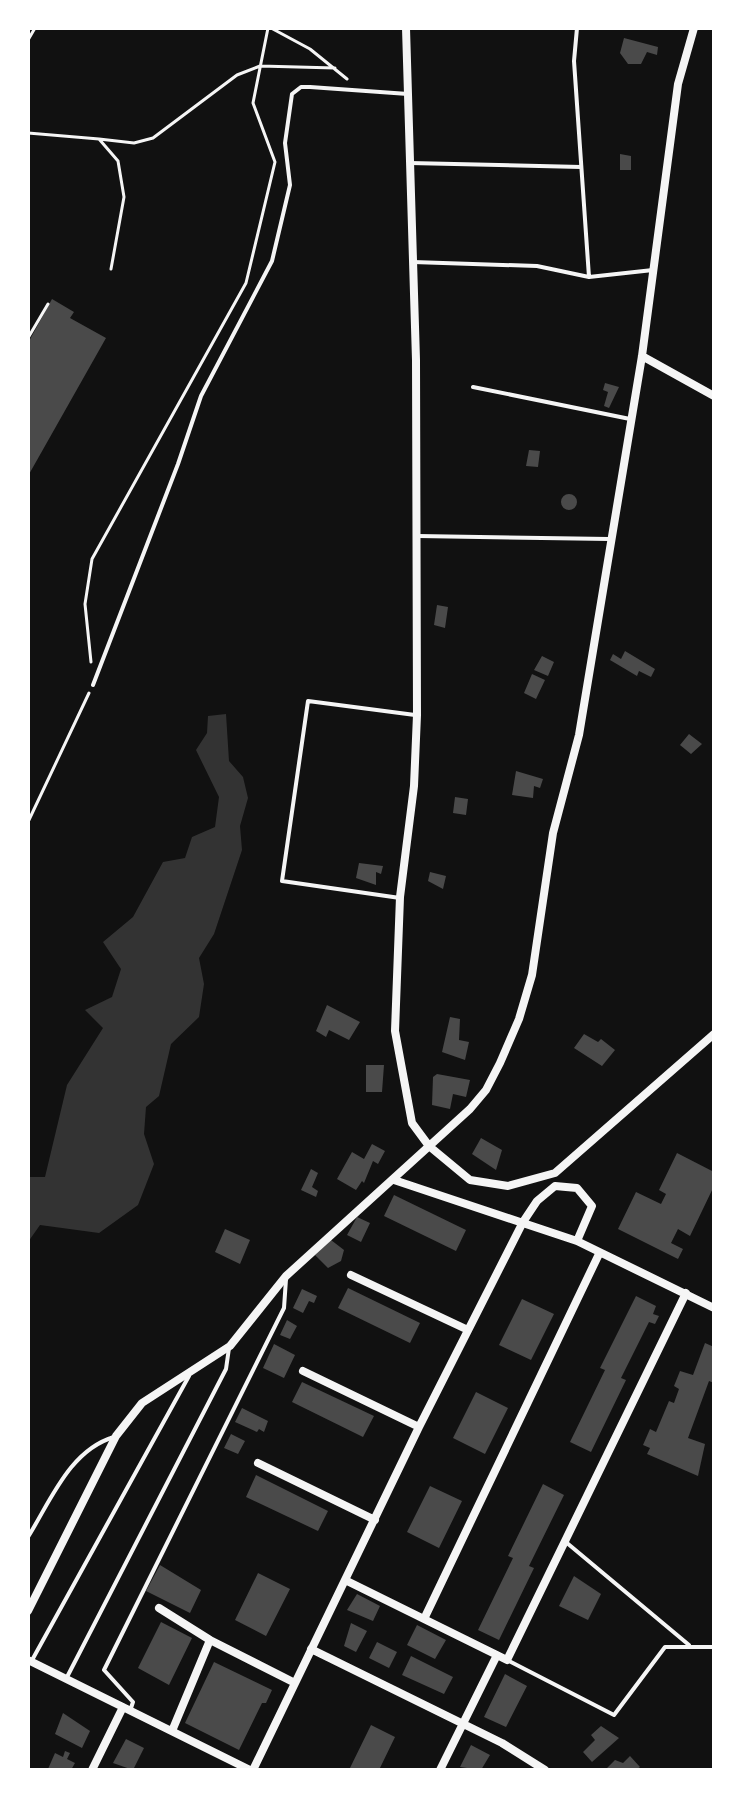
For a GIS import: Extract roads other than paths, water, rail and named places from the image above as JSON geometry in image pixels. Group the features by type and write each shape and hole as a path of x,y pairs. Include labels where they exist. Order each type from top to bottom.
{"street":[{"path":"406,28 413,262 417,715 414,786 400,898 395,1031 412,1123 429,1146 470,1180 508,1186 555,1173 714,1034"},
{"path":"28,1611 116,1436 142,1403 230,1346 286,1276 394,1180 486,1090 519,1019 532,975 553,833 579,735 655,270 673,111 694,28"},
{"path":"642,356 714,396"},
{"path":"555,1173 555,1186"},
{"path":"394,1180 577,1241 714,1308"},
{"path":"30,1661 251,1770 523,1222 537,1201 555,1186 577,1188 592,1206 577,1241"},
{"path":"424,1619 599,1254"},
{"path":"351,1275 468,1330"},
{"path":"345,1580 507,1660 686,1293"},
{"path":"303,1371 419,1427"},
{"path":"258,1463 375,1520"},
{"path":"159,1608 210,1640 295,1683"},
{"path":"172,1731 210,1640"},
{"path":"311,1649 463,1723 545,1770"},
{"path":"440,1770 497,1655"},
{"path":"92,1770 127,1709"}],"lane":[{"path":"577,28 574,61 589,277"},
{"path":"93,685 201,396 272,261 290,185 285,143 292,94 301,87 408,94"},
{"path":"410,163 581,167"},
{"path":"413,262 537,266 589,277 655,270"},
{"path":"473,387 630,419"},
{"path":"416,536 609,539"},
{"path":"400,898 282,881 308,701 417,715"},
{"path":"127,1709 133,1702 104,1670 284,1308 286,1276"},
{"path":"66,1679 226,1369 230,1346"},
{"path":"30,1661 192,1370"},
{"path":"28,1537 78,1457 99,1441 116,1436"},
{"path":"565,1541 689,1645"},
{"path":"507,1660 614,1715 665,1647 714,1647"}]}
